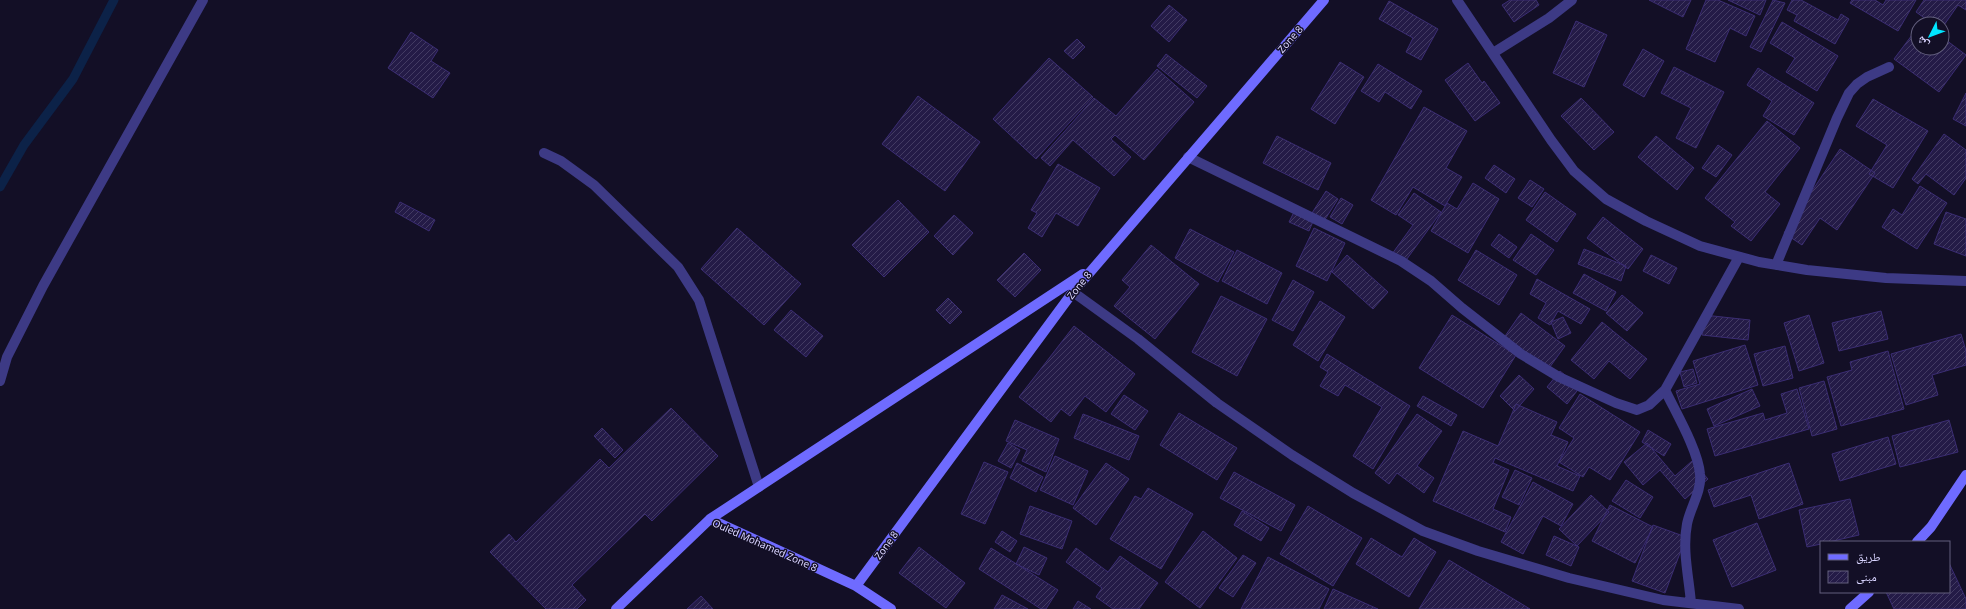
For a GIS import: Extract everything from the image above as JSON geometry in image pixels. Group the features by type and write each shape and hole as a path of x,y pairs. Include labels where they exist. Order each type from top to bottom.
{"main road":[{"name":"Zone 8","path":"856,586 1092,268 1324,0"},
{"path":"710,519 1092,268"},
{"path":"1918,541 1931,527 1966,475"},
{"name":"Ouled Mohamed Zone 8","path":"616,609 710,519 856,586 890,609"},
{"path":"1850,609 1868,593"}],"street":[{"path":"0,381 7,357 43,286 203,0"},
{"path":"1457,0 1492,54 1574,171 1606,199 1646,221 1700,246 1776,265 1886,278 1966,281"},
{"path":"1492,54 1549,18 1572,0"},
{"path":"1776,265 1837,118 1849,93 1867,76 1889,67"},
{"path":"544,153 561,161 594,185 678,267 695,293 699,300 719,357 734,412 759,487"},
{"path":"1188,157 1417,270 1462,308 1521,354 1559,377 1616,403 1637,410 1649,405 1665,390 1739,256"},
{"path":"1073,292 1138,339 1217,403 1292,455 1353,493 1423,531 1478,551 1569,578 1663,600 1739,609"},
{"path":"1665,390 1694,454 1701,476 1687,524 1686,536 1691,603"}],"building":[{"path":"1510,0 1536,0 1539,5 1514,22 1502,5"},
{"path":"1649,0 1691,0 1683,17"},
{"path":"1706,0 1718,0 1755,16 1746,36 1730,28 1715,62 1686,49"},
{"path":"1728,0 1766,0 1760,15"},
{"path":"1773,0 1785,3 1761,52 1750,47"},
{"path":"1792,0 1801,0 1838,20 1841,14 1849,19 1835,44 1794,21 1797,15 1787,10"},
{"path":"1852,0 1875,0 1883,5 1886,0 1916,0 1898,31 1850,3"},
{"path":"1924,0 1966,0 1966,10 1958,5 1950,16 1922,16 1916,12"},
{"path":"1389,1 1438,29 1421,60 1406,52 1413,38 1379,19"},
{"path":"1169,5 1187,20 1169,42 1151,26"},
{"path":"1576,21 1607,35 1584,87 1553,73"},
{"path":"1782,22 1838,56 1817,91 1786,72 1795,58 1770,43"},
{"path":"411,32 438,50 431,61 450,73 433,98 388,68"},
{"path":"1910,38 1910,56 1950,56 1950,43 1966,55 1939,92 1894,59"},
{"path":"1077,39 1085,47 1073,59 1064,51"},
{"path":"1643,49 1664,61 1644,97 1623,85"},
{"path":"1166,54 1207,86 1197,98 1157,66"},
{"path":"1049,58 1093,97 1036,159 993,119"},
{"path":"1340,62 1364,77 1335,124 1311,109"},
{"path":"1468,63 1482,83 1484,81 1500,103 1475,121 1445,80"},
{"path":"1378,64 1422,91 1411,109 1385,92 1379,102 1361,91"},
{"path":"1674,67 1724,92 1696,148 1676,138 1691,108 1661,93"},
{"path":"1758,68 1814,103 1794,135 1763,116 1772,101 1747,85"},
{"path":"1157,69 1194,102 1144,160 1115,135 1111,139 1131,157 1114,176 1073,140 1050,166 1041,158 1094,98 1116,116"},
{"path":"1966,93 1966,126 1953,119"},
{"path":"918,96 980,142 945,191 882,144"},
{"path":"1581,98 1614,132 1594,150 1561,116"},
{"path":"1873,99 1928,131 1893,188 1869,174 1887,145 1856,126"},
{"path":"1424,107 1467,131 1446,168 1462,177 1445,206 1413,187 1396,215 1371,200"},
{"path":"1767,121 1800,148 1765,192 1780,204 1751,241 1731,226 1735,222 1705,198"},
{"path":"1944,134 1966,150 1966,178 1954,195 1926,174 1918,184 1912,179"},
{"path":"1277,136 1331,163 1318,190 1263,163"},
{"path":"1656,136 1694,168 1677,190 1638,157"},
{"path":"1718,145 1732,155 1716,177 1702,168"},
{"path":"1840,149 1875,173 1837,230 1820,218 1802,245 1784,233"},
{"path":"1058,164 1100,188 1078,226 1056,213 1042,237 1028,228 1037,213 1031,210"},
{"path":"1494,165 1515,179 1506,193 1485,178"},
{"path":"1530,180 1544,189 1532,207 1518,198"},
{"path":"1473,183 1499,199 1468,253 1431,231 1447,203 1457,209"},
{"path":"1920,186 1947,203 1917,249 1882,227 1893,209 1902,215"},
{"path":"1326,191 1338,199 1324,221 1312,213"},
{"path":"1545,192 1576,214 1557,242 1526,220"},
{"path":"1414,193 1441,212 1404,263 1392,254 1413,225 1398,215"},
{"path":"1341,198 1353,205 1342,224 1330,217"},
{"path":"898,200 929,232 884,277 852,245"},
{"path":"400,202 435,220 429,231 395,212"},
{"path":"1295,210 1314,219 1309,231 1289,222"},
{"path":"1946,212 1966,219 1966,256 1934,244"},
{"path":"954,215 973,233 953,255 934,236"},
{"path":"1603,217 1643,249 1628,269 1587,238"},
{"path":"737,228 801,284 764,325 701,269"},
{"path":"1314,228 1345,243 1327,281 1296,266"},
{"path":"1190,229 1234,252 1218,282 1175,258"},
{"path":"1499,234 1517,247 1509,258 1491,245"},
{"path":"1531,234 1554,250 1536,275 1513,260"},
{"path":"1151,245 1199,284 1155,339 1114,306 1130,287 1122,280"},
{"path":"1584,249 1626,266 1621,281 1578,264"},
{"path":"1237,250 1282,273 1267,304 1222,281"},
{"path":"1476,250 1517,275 1499,305 1458,280"},
{"path":"1024,253 1041,270 1015,297 997,280"},
{"path":"1347,255 1388,292 1373,309 1332,272"},
{"path":"1651,255 1677,268 1669,284 1643,271"},
{"path":"1584,274 1616,292 1606,311 1573,293"},
{"path":"1537,279 1590,309 1581,324 1558,311 1550,325 1538,318 1546,303 1530,294"},
{"path":"1293,280 1314,292 1293,331 1272,320"},
{"path":"1622,295 1643,313 1627,331 1606,313"},
{"path":"1221,296 1267,319 1237,376 1192,352"},
{"path":"948,298 962,312 950,324 936,310"},
{"path":"1320,301 1345,317 1318,361 1293,345"},
{"path":"791,310 823,336 806,357 774,330"},
{"path":"1881,311 1888,339 1839,351 1832,323"},
{"path":"1521,313 1565,346 1547,371 1503,339"},
{"path":"1452,315 1516,355 1483,408 1419,368"},
{"path":"1704,315 1750,320 1748,340 1702,335"},
{"path":"1809,315 1824,363 1799,371 1784,323"},
{"path":"1563,317 1571,333 1558,339 1551,322"},
{"path":"1602,322 1647,359 1630,379 1609,361 1594,379 1571,360"},
{"path":"1074,326 1135,374 1106,412 1085,396 1070,416 1061,409 1051,422 1019,397"},
{"path":"1961,334 1966,351 1966,365 1932,375 1938,395 1906,405 1891,354"},
{"path":"1745,345 1758,385 1682,409 1676,391 1700,384 1693,361"},
{"path":"1785,346 1793,378 1763,386 1754,354"},
{"path":"1888,351 1904,409 1841,426 1827,377 1852,370 1850,362"},
{"path":"1327,354 1410,406 1373,469 1353,456 1382,407 1345,385 1338,396 1320,386 1328,372 1320,367"},
{"path":"1693,369 1697,383 1684,387 1680,372"},
{"path":"1560,371 1580,387 1567,404 1547,387"},
{"path":"1519,375 1534,389 1515,411 1500,396"},
{"path":"1824,381 1837,429 1812,436 1799,388"},
{"path":"1752,389 1760,406 1714,426 1707,409"},
{"path":"1797,389 1809,429 1715,456 1707,429 1763,413 1765,420 1787,413 1781,394"},
{"path":"1580,394 1640,432 1610,480 1589,467 1583,477 1559,462 1574,438 1559,428"},
{"path":"1124,395 1148,411 1135,430 1111,414"},
{"path":"1423,396 1457,415 1451,426 1417,406"},
{"path":"1516,404 1557,422 1551,435 1568,442 1557,466 1580,476 1573,491 1495,458 1493,463 1509,470 1493,509 1511,517 1505,532 1433,501 1463,431 1498,446"},
{"path":"671,408 718,456 652,521 645,514 572,585 586,600 577,609 546,609 490,552 509,534 516,542 600,459 609,468"},
{"path":"1179,413 1237,448 1217,480 1160,445"},
{"path":"1083,414 1139,436 1129,460 1074,438"},
{"path":"1417,414 1442,431 1417,466 1434,478 1424,493 1397,473 1389,484 1375,473"},
{"path":"1015,420 1059,439 1046,472 1022,461 1027,450 1006,441"},
{"path":"1949,420 1958,452 1900,467 1892,436"},
{"path":"602,428 623,450 615,458 594,436"},
{"path":"1648,430 1671,444 1664,456 1642,442"},
{"path":"1888,437 1896,464 1840,481 1832,454"},
{"path":"1008,443 1020,450 1011,468 998,461"},
{"path":"1647,443 1675,476 1692,461 1708,479 1685,499 1660,470 1643,485 1624,462"},
{"path":"1055,456 1088,471 1073,505 1040,490"},
{"path":"984,462 1008,472 985,524 961,514"},
{"path":"1017,463 1043,477 1036,492 1010,478"},
{"path":"1106,463 1129,479 1096,525 1073,508"},
{"path":"1789,463 1803,504 1759,519 1751,495 1714,507 1708,490"},
{"path":"1515,470 1532,478 1519,505 1502,497"},
{"path":"1234,472 1295,505 1281,531 1220,498"},
{"path":"1626,480 1653,497 1640,518 1612,501"},
{"path":"1533,482 1573,504 1561,526 1543,516 1523,554 1501,542"},
{"path":"1148,488 1193,514 1161,569 1110,539 1135,496 1141,499"},
{"path":"1591,495 1609,512 1577,546 1559,529"},
{"path":"1850,499 1859,535 1833,541 1820,541 1820,544 1807,547 1799,510"},
{"path":"1610,505 1653,527 1635,563 1592,541"},
{"path":"1030,506 1072,521 1062,549 1020,534"},
{"path":"1308,506 1362,538 1333,586 1280,554"},
{"path":"1242,511 1269,528 1261,541 1234,525"},
{"path":"1757,523 1776,570 1732,587 1713,540"},
{"path":"1653,525 1686,537 1665,593 1632,581"},
{"path":"1002,531 1017,541 1010,552 995,542"},
{"path":"1203,531 1237,558 1200,608 1165,582"},
{"path":"1554,536 1579,547 1571,566 1546,555"},
{"path":"1371,538 1402,557 1414,538 1436,552 1409,597 1356,564"},
{"path":"919,547 965,583 946,608 899,573"},
{"path":"1024,547 1047,558 1039,575 1016,564"},
{"path":"991,548 1058,590 1046,609 1041,609 979,569"},
{"path":"1076,548 1108,572 1120,556 1158,583 1139,609 1113,609 1096,597 1102,588 1066,562"},
{"path":"1243,555 1256,563 1233,597 1219,588"},
{"path":"1268,557 1329,589 1319,609 1241,609"},
{"path":"1449,560 1530,609 1419,609"},
{"path":"1950,565 1966,599 1966,609 1894,609 1886,593 1950,593"},
{"path":"1333,589 1378,609 1324,609"},
{"path":"1002,595 1028,609 994,609"},
{"path":"701,596 713,609 687,609"},
{"path":"1078,601 1091,609 1073,609"}],"waterway":[{"path":"0,187 24,145 73,79 114,0"}]}
